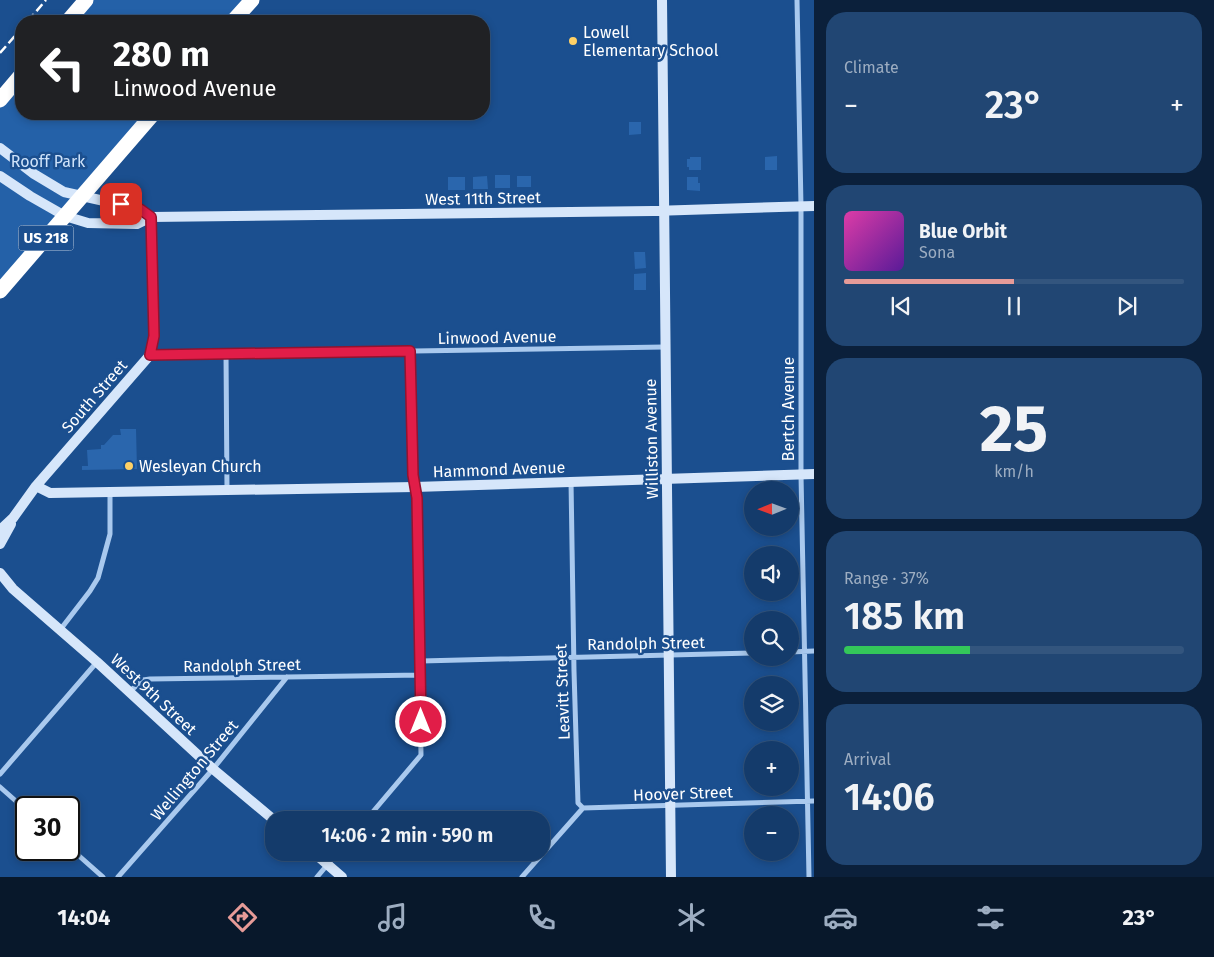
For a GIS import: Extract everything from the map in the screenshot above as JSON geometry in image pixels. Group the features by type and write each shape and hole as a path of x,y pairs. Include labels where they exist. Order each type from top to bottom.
{"highway":[{"path":"73,15 86,0"},
{"path":"238,15 252,0"},
{"path":"0,100 15,83"},
{"name":"US 218","path":"0,291 149,120"}],"main road":[{"name":"Williston Avenue","path":"662,0 664,347 671,877"},
{"name":"West 11th Street","path":"0,148 34,174 64,192 140,209 151,217"},
{"name":"West 11th Street","path":"0,176 65,216 88,222 137,224 151,217 663,211 814,206"},
{"name":"South Street","path":"0,530 13,518 36,486 150,355 154,336 151,217"},
{"name":"Hammond Avenue","path":"36,486 50,493 416,487 814,474"},
{"name":"South Street","path":"0,544 13,518"},
{"name":"West 9th Street","path":"0,573 13,589 265,812"},
{"name":"West 9th Street","path":"0,582 13,589"},
{"path":"324,861 342,877"}],"street":[{"name":"Bertch Avenue","path":"797,0 801,206 801,475 804,652 811,801 809,877"},
{"name":"Linwood Avenue","path":"150,355 664,347"},
{"path":"374,811 421,755 421,661 410,351"},
{"path":"226,354 227,490"},
{"name":"Leavitt Street","path":"571,481 578,803 583,808"},
{"path":"60,630 90,591 98,578 106,556 110,534 110,492"},
{"path":"799,652 814,651"},
{"name":"Randolph Street","path":"421,661 744,653"},
{"path":"0,774 97,662"},
{"name":"Randolph Street","path":"129,692 143,680 150,679 421,675"},
{"name":"Wellington Street","path":"118,877 213,768 287,677"},
{"path":"0,787 15,800"},
{"name":"Hoover Street","path":"583,808 811,801"},
{"path":"522,877 583,808"},
{"path":"80,856 104,877"},
{"path":"317,877 330,861"}],"green space":[{"path":"86,0 252,0 238,15 73,15"},
{"name":"Rooff Park","path":"15,82 15,120 149,120 0,291 0,100"}],"building":[{"path":"629,122 641,122 641,134 629,135"},
{"path":"777,156 777,170 765,170 765,157"},
{"path":"690,157 701,157 701,170 689,170 687,159 690,159"},
{"path":"495,175 510,175 510,188 495,188"},
{"path":"487,176 488,189 473,189 473,177"},
{"path":"517,176 531,176 531,187 517,187"},
{"path":"448,177 465,177 465,190 448,190"},
{"path":"687,177 698,177 700,191 687,190"},
{"path":"634,252 645,252 646,268 635,269"},
{"path":"646,273 646,290 634,290 634,274"},
{"path":"120,429 136,429 137,469 82,470 82,466 88,466 87,450 101,449 101,445 104,445 113,435 121,435"}],"railway":[{"path":"33,15 46,0"},
{"path":"0,53 15,36"}],"place":[{"name":"Lowell Elementary School","path":"573,41"},
{"name":"Wesleyan Church","path":"129,466"}],"route":[{"path":"121,204 140,209 151,217 154,336 150,355 410,351 413,475 417,498 421,722"}]}
